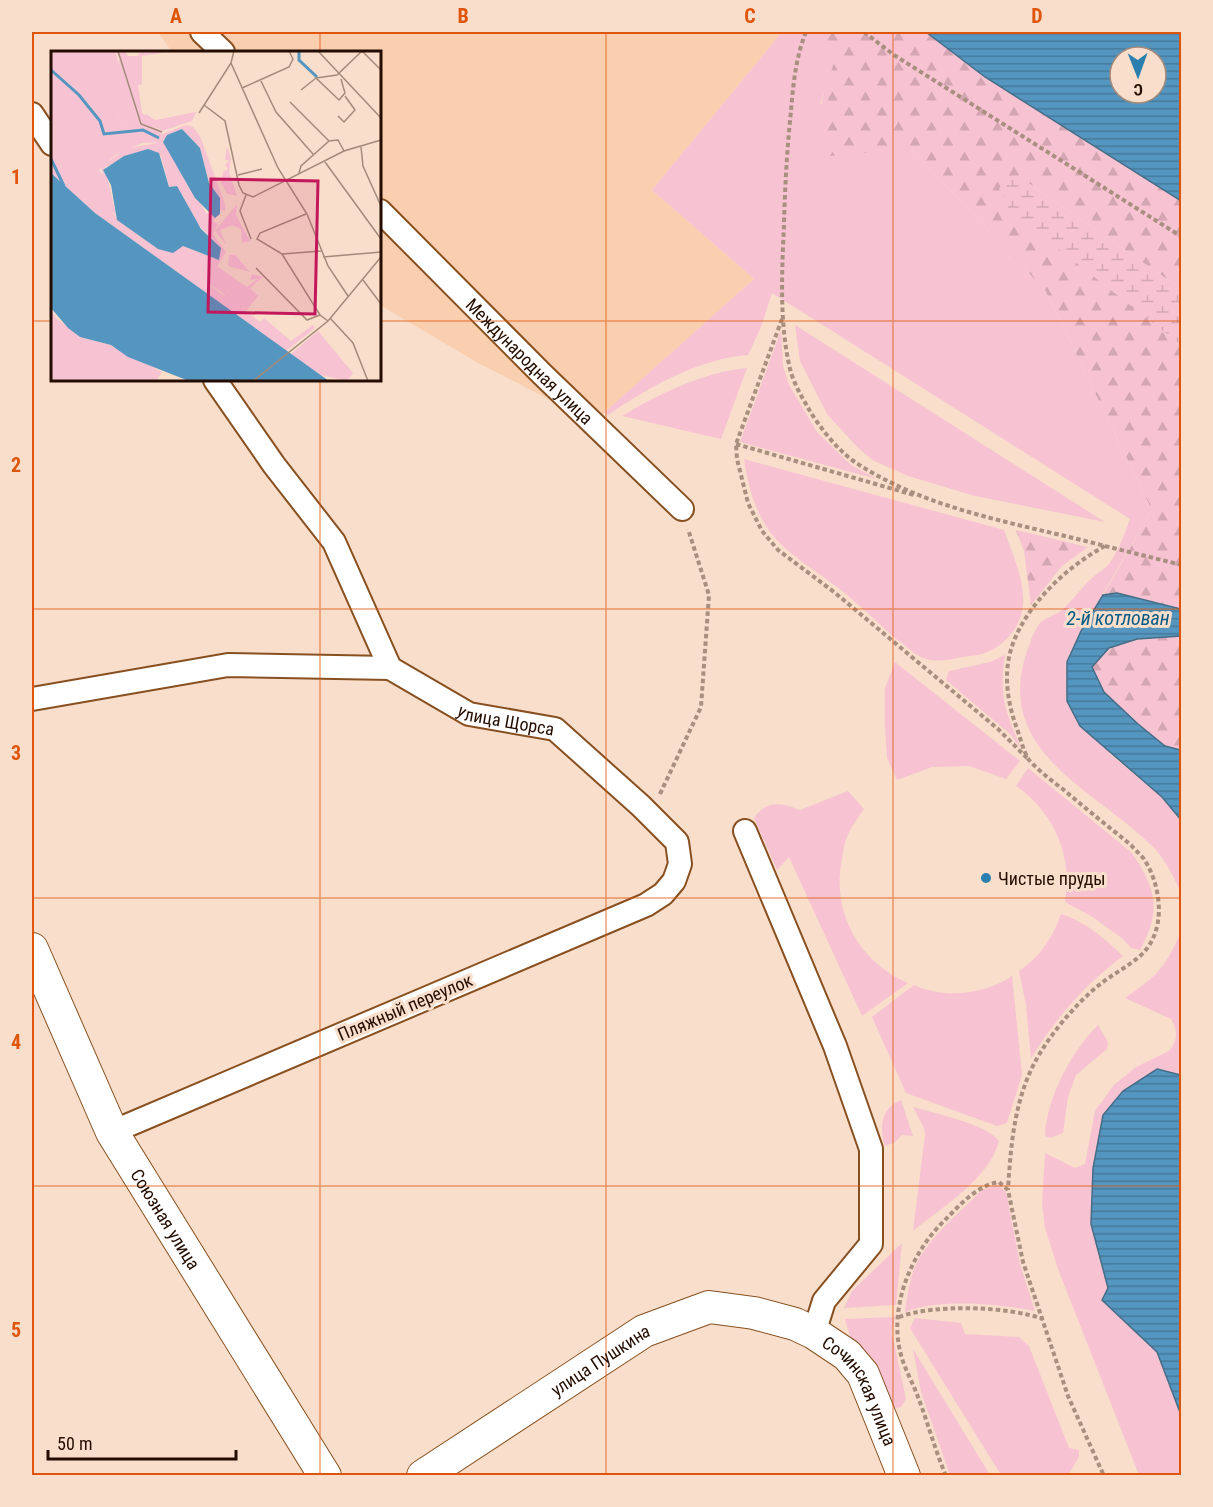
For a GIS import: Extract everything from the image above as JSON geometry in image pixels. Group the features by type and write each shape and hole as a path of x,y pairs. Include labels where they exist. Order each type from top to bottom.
{"street":[{"path":"202,32 222,51"},
{"path":"32,114 51,142"},
{"name":"Международная улица","path":"381,212 542,374 682,509"},
{"path":"216,381 274,465 334,542 390,668"},
{"name":"улица Щорса","path":"32,699 228,664 390,668 469,714 555,729 650,815 677,843 680,864"},
{"path":"745,831 835,1046 871,1149 871,1244 824,1301 805,1329"},
{"name":"Пляжный переулок","path":"112,1132 645,905 663,894 674,881 680,864"},
{"name":"Союзная улица","path":"32,948 112,1132 325,1476"},
{"name":"улица Пушкина","path":"423,1476 644,1331 709,1307 754,1313 805,1329"},
{"name":"Сочинская улица","path":"805,1329 847,1355 863,1374 904,1476"}],"path":[{"path":"806,32 801,43 794,81 785,171 783,317 790,370 814,419 834,442 859,465 923,498"},
{"path":"864,32 894,55 1182,237"},
{"path":"783,317 736,444 736,459 748,503 762,531 778,550 834,592 998,729 1028,758 1131,845 1144,859 1156,889 1158,916 1153,939 1140,956 1090,992 1061,1023 1035,1062 1013,1127 1008,1190 1023,1262 1068,1395 1104,1476"},
{"path":"736,444 978,515 1182,565"},
{"path":"650,815 701,707 709,595 682,509"},
{"path":"1028,758 1011,711 1007,687 1008,662 1016,637 1047,590 1075,566 1105,546"},
{"path":"946,1476 901,1354 897,1332 907,1280 921,1248 939,1226 982,1187 999,1182 1008,1190"},
{"path":"899,1317 922,1311 981,1309 1018,1312 1043,1319"}],"shaded area":[{"path":"158,32 782,32 652,190 754,279 589,427 570,410 478,363 381,306 381,51 171,51"}],"green space":[{"path":"782,32 801,32 836,60 820,104 911,149 1045,290 1152,510 1081,631 1067,662 1111,755 1162,797 1181,820 1181,893 1170,870 1156,850 1054,764 1035,740 1023,713 1021,681 1030,643 1036,630 1042,621 1063,609 1087,583 1109,564 1130,519 772,293 761,327 748,355 693,368 640,394 608,415 605,412 754,279 652,190"},
{"path":"801,32 926,32 985,77 1181,201 1181,289 1030,184 1089,271 1181,345 1181,609 1117,593 1103,595 1152,510 1045,290 911,149 830,156 822,128 821,107 835,60"},
{"path":"1011,179 1030,184 1181,289 1181,345 1010,211 999,188"},
{"path":"795,325 1105,522 975,496 908,476 874,461 858,448 827,414 800,361"},
{"path":"781,330 783,366 789,385 817,432 851,465 877,479 740,442"},
{"path":"747,368 721,439 622,416 682,385 714,374"},
{"path":"744,459 1004,530 1017,567 1023,596 1022,613 1011,635 999,646 982,654 938,661 918,655 896,639 845,593 793,555 777,540 764,524 756,506"},
{"path":"1016,530 1088,547 1062,566 1031,605 1024,551"},
{"path":"1181,636 1181,750 1165,746 1138,724 1104,692 1092,667 1109,648 1137,639"},
{"path":"1005,655 1003,693 1011,724 1021,748 1010,734 946,680 949,671 990,662"},
{"path":"895,662 1020,761 1006,779 969,766 932,767 897,780 887,758 885,727 885,688"},
{"path":"1028,768 1132,853 1140,866 1151,889 1153,911 1147,936 1140,950 1131,948 1123,939 1091,916 1065,902 1066,868 1058,837 1041,809 1016,786"},
{"path":"848,791 864,809 849,833 843,851 840,879 845,916 852,933 875,962 908,983 862,1016 789,857 777,870 754,818 770,805 781,804 800,810"},
{"path":"1061,914 1087,926 1123,956 1072,1002 1031,1058 1026,1005 1019,971 1045,946"},
{"path":"1181,932 1181,1075 1157,1069 1097,1251 1108,1288 1157,1352 1181,1415 1181,1475 1139,1475 1058,1269 1045,1228 1042,1205 1045,1153 1075,1168 1085,1164 1095,1111 1114,1085 1136,1067 1169,1051 1172,1047 1176,1035 1171,1019 1125,998 1145,983 1165,963"},
{"path":"1012,976 1022,1075 1007,1123 997,1126 906,1093 872,1017 914,985 938,992 964,993 989,987"},
{"path":"1098,1025 1108,1042 1107,1049 1076,1075 1068,1097 1063,1133 1050,1138 1045,1136 1050,1106 1062,1076 1079,1048"},
{"path":"901,1100 913,1136 902,1135 895,1142 885,1146 882,1132 883,1119 889,1108"},
{"path":"913,1107 972,1124 999,1141 986,1167 964,1191 913,1231 925,1135 924,1128"},
{"path":"998,1185 1006,1192 1020,1264 1035,1311 1004,1306 952,1304 935,1305 905,1312 914,1269 926,1248 979,1193"},
{"path":"902,1243 896,1305 844,1308 852,1291"},
{"path":"895,1317 892,1333 906,1399 901,1407 891,1409 863,1366 845,1319"},
{"path":"915,1318 961,1323 965,1334 1019,1337 1029,1346 1069,1448 1079,1450 1079,1457 1068,1475 1001,1475 910,1328"},
{"path":"913,1349 990,1475 950,1475 921,1392"}],"water":[{"path":"926,32 1181,32 1181,201 985,77"},
{"name":"2-й котлован","path":"1117,593 1181,609 1181,636 1137,639 1109,648 1092,667 1104,692 1138,724 1165,746 1181,750 1181,820 1162,797 1080,726 1067,701 1067,662 1081,631 1103,595"},
{"path":"1157,1069 1181,1075 1181,1415 1157,1352 1102,1300 1108,1288 1091,1224 1093,1168 1103,1115 1123,1091"}],"place":[{"name":"Чистые пруды","path":"986,878"}]}
